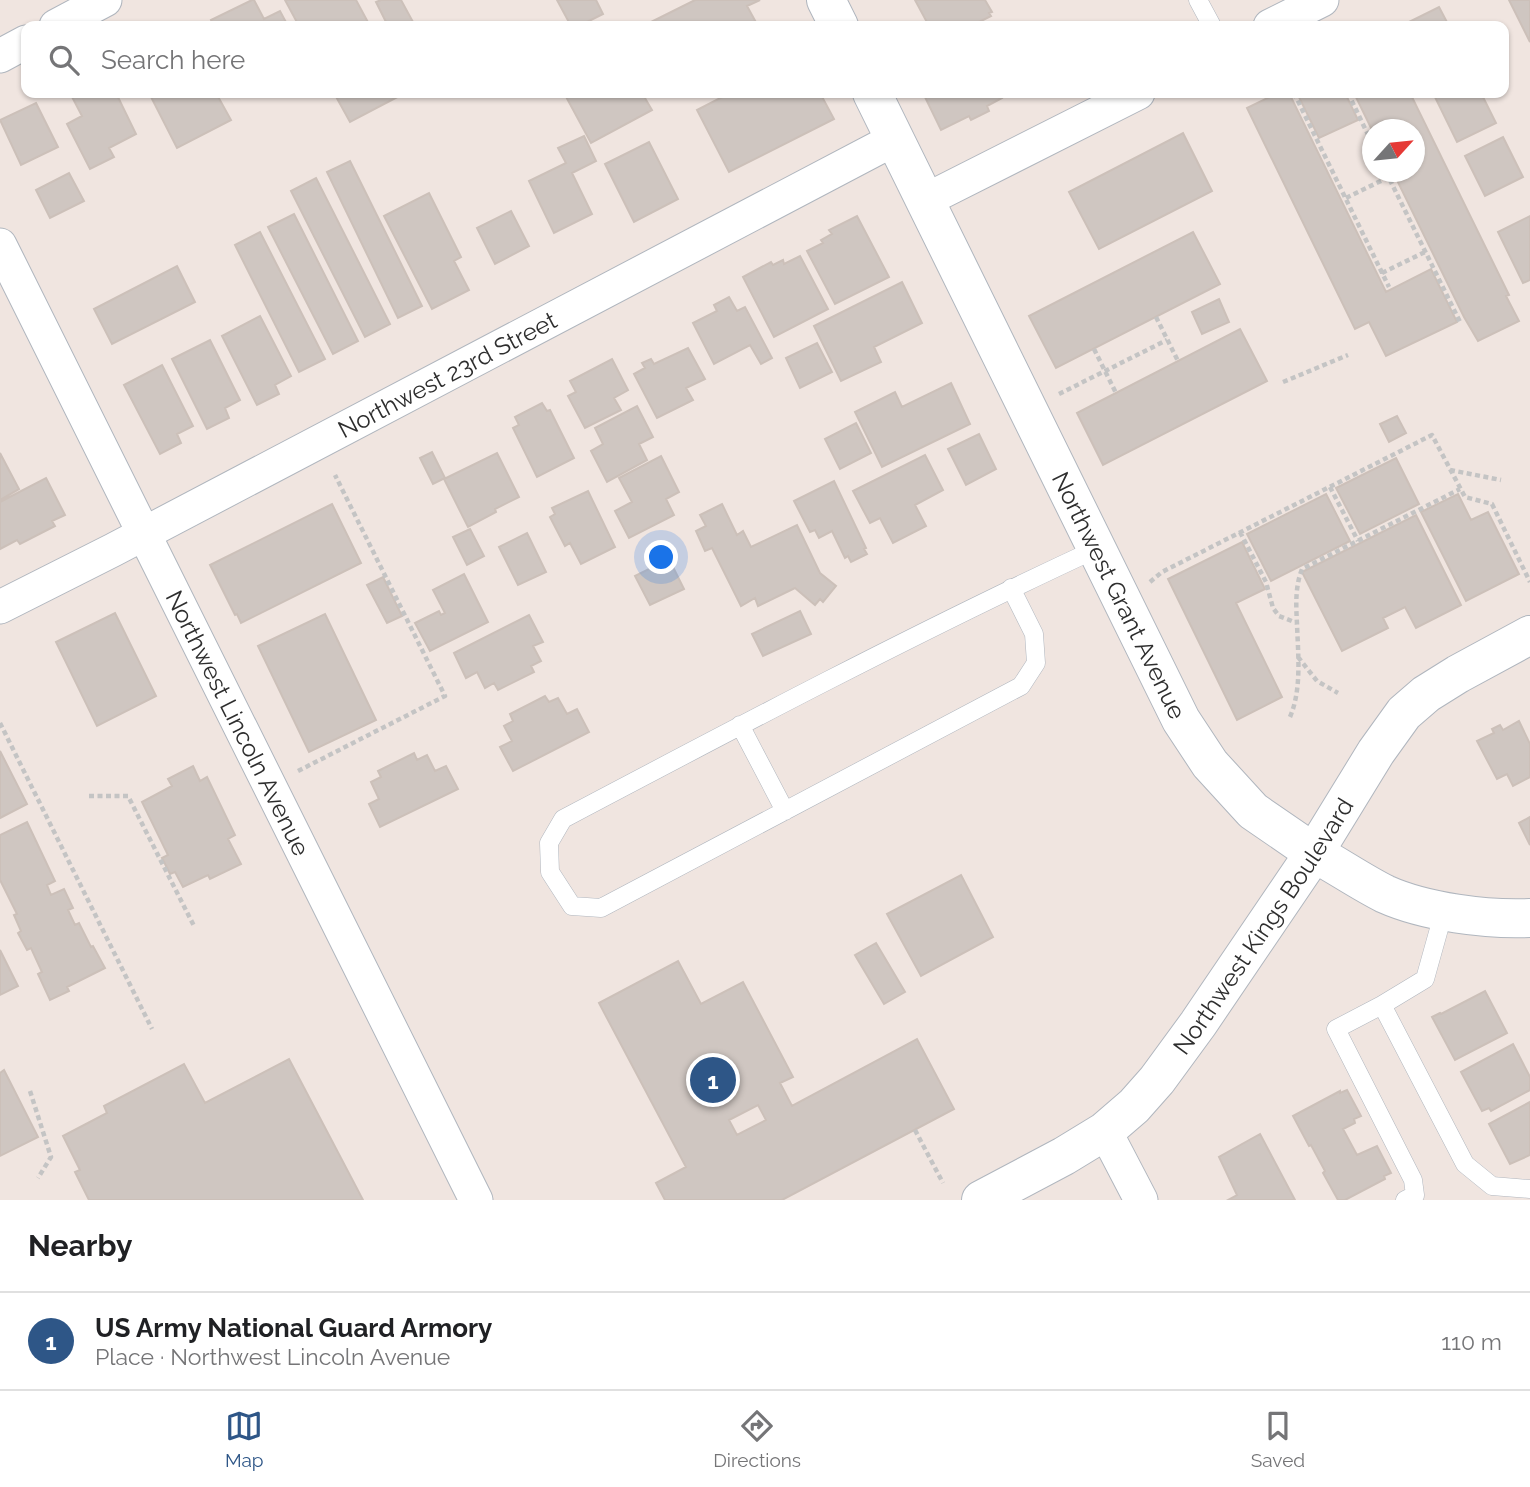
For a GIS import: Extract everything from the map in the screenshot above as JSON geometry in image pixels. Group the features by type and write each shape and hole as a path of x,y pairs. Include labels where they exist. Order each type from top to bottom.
{"main road":[{"path":"826,0 836,21"},
{"name":"Northwest Grant Avenue","path":"874,98 1181,720 1210,764 1253,811 1314,853 1387,894 1423,907 1444,911 1477,916 1530,918"},
{"name":"Northwest Kings Boulevard","path":"981,1200 1064,1156 1105,1130 1134,1106 1157,1080 1198,1024 1314,853 1376,752 1404,713 1426,694 1458,674 1530,635"}],"street":[{"path":"65,21 105,0"},
{"path":"1278,15 1322,0"},
{"path":"0,56 21,45"},
{"path":"924,201 1128,98"},
{"name":"Northwest 23rd Street","path":"0,607 895,139"},
{"name":"Northwest Lincoln Avenue","path":"0,245 476,1200"},
{"path":"1105,1130 1141,1200"}],"lane":[{"path":"1199,0 1210,21"},
{"path":"1011,588 1034,634 1036,663 1021,686 601,908 572,906 550,872 549,843 563,820 740,725 1011,588 1096,549"},
{"path":"740,725 785,811"},
{"path":"1405,1200 1415,1195 1413,1180 1336,1029 1425,979 1444,911"},
{"path":"1382,1005 1465,1164 1492,1186 1530,1189"}],"path":[{"path":"1296,98 1390,287"},
{"path":"1350,98 1362,121"},
{"path":"1346,198 1374,182"},
{"path":"1392,182 1461,324"},
{"path":"1382,273 1425,251"},
{"path":"1156,317 1178,361"},
{"path":"1055,396 1167,340"},
{"path":"1094,349 1116,393"},
{"path":"1283,382 1349,355"},
{"path":"1148,584 1162,572 1432,435 1465,497 1492,504 1530,582"},
{"path":"1450,469 1501,480"},
{"path":"298,771 445,696 335,475"},
{"path":"1330,487 1358,541"},
{"path":"1290,717 1296,704 1296,596 1303,569 1460,489"},
{"path":"1240,532 1266,582 1273,608 1279,616 1297,623"},
{"path":"1298,657 1317,681 1338,693"},
{"path":"0,723 152,1029"},
{"path":"89,796 128,796 194,926"},
{"path":"30,1091 51,1157 38,1178"},
{"path":"915,1130 943,1183"}],"building":[{"path":"254,0 264,19 280,11 285,21 212,21"},
{"path":"285,0 356,0 367,21 296,21"},
{"path":"401,0 412,21 386,21 376,2"},
{"path":"557,0 596,0 603,14 589,21 568,21"},
{"path":"695,0 760,0 747,6 755,21 653,21"},
{"path":"915,0 985,0 992,12 989,13 991,16 981,21 926,21"},
{"path":"1509,0 1530,0 1530,42"},
{"path":"1439,7 1446,21 1411,21"},
{"path":"73,98 118,98 136,134 109,148 114,157 90,169 67,124 82,116"},
{"path":"152,98 219,98 231,120 177,148"},
{"path":"337,98 396,98 350,122"},
{"path":"567,98 645,98 652,110 591,143"},
{"path":"720,98 823,98 834,119 729,172 697,110"},
{"path":"925,98 1002,98 987,106 989,111 971,120 969,116 941,130"},
{"path":"1268,98 1291,98 1386,292 1431,269 1457,322 1386,356 1369,322 1355,329 1247,108"},
{"path":"1299,98 1347,98 1358,120 1319,138"},
{"path":"1356,98 1412,98 1423,119 1367,119"},
{"path":"1435,98 1484,98 1496,123 1457,142"},
{"path":"36,103 58,147 21,165 0,120"},
{"path":"1425,124 1509,295 1506,296 1519,321 1478,341 1398,182 1425,182"},
{"path":"1183,133 1212,191 1099,249 1069,192"},
{"path":"584,136 596,161 572,173 592,214 554,233 529,181 566,163 558,148"},
{"path":"1503,137 1523,177 1485,196 1465,156"},
{"path":"649,142 678,199 634,222 605,164"},
{"path":"350,161 422,306 398,318 327,172"},
{"path":"69,173 84,201 50,218 36,190"},
{"path":"316,178 390,324 365,337 291,191"},
{"path":"429,193 461,257 454,261 469,290 432,309 384,216"},
{"path":"511,211 529,246 495,264 477,228"},
{"path":"294,214 358,341 333,354 268,227"},
{"path":"857,216 889,277 835,304 807,251 823,243 821,240 832,234 829,230"},
{"path":"1530,216 1530,280 1523,283 1498,232"},
{"path":"260,232 325,359 299,372 235,245"},
{"path":"1193,232 1220,284 1056,368 1029,316"},
{"path":"800,256 828,309 774,337 743,277 771,262 773,265 783,260 784,264"},
{"path":"177,266 195,302 112,344 94,309"},
{"path":"902,282 922,323 874,347 881,362 841,381 814,326"},
{"path":"729,297 737,311 745,307 772,358 761,364 750,345 714,364 693,323 717,311 714,305"},
{"path":"1219,299 1229,322 1202,334 1192,312"},
{"path":"260,316 291,376 275,385 279,394 257,405 222,336"},
{"path":"1240,329 1267,381 1103,465 1077,413"},
{"path":"210,340 240,400 225,408 229,418 207,429 172,359"},
{"path":"817,343 832,372 800,388 786,358"},
{"path":"688,348 705,379 686,388 693,400 657,418 634,374 645,368 642,363 651,359 654,364"},
{"path":"612,359 628,390 614,398 621,410 585,428 568,396 576,392 570,381"},
{"path":"162,365 193,426 177,434 181,443 160,454 124,385"},
{"path":"951,383 970,424 882,467 855,412 895,392 902,407"},
{"path":"542,403 547,411 550,410 574,458 537,477 513,428 519,425 515,417"},
{"path":"637,406 653,437 639,444 647,460 607,482 591,451 603,444 595,428"},
{"path":"1397,416 1406,433 1389,442 1380,424"},
{"path":"856,423 871,453 840,469 825,439"},
{"path":"979,434 996,469 966,485 948,449"},
{"path":"432,452 445,478 433,484 420,458"},
{"path":"0,453 19,489 0,500"},
{"path":"497,453 519,497 468,527 444,479"},
{"path":"925,455 943,490 915,505 926,526 893,543 880,518 870,523 853,491"},
{"path":"661,456 679,492 666,499 674,515 629,538 615,511 632,502 619,478"},
{"path":"1396,458 1419,504 1360,534 1336,488"},
{"path":"46,478 65,515 52,521 55,526 20,544 17,540 0,549 0,502"},
{"path":"834,481 866,548 864,549 867,554 851,562 848,556 845,558 832,531 819,538 815,530 810,532 794,501"},
{"path":"588,491 615,547 581,564 570,543 565,546 550,517 555,514 552,508"},
{"path":"1326,494 1350,541 1271,581 1247,534"},
{"path":"1458,494 1471,520 1488,512 1519,574 1466,601 1421,512"},
{"path":"332,504 361,563 241,623 210,565"},
{"path":"722,504 737,535 743,531 751,547 797,525 820,573 836,586 823,602 820,599 815,605 795,588 758,606 755,598 741,606 712,548 705,551 696,531 706,526 700,515"},
{"path":"1416,515 1461,605 1416,628 1405,607 1383,618 1388,628 1342,651 1302,572"},
{"path":"470,529 484,556 467,565 453,537"},
{"path":"527,533 546,572 518,585 499,547"},
{"path":"1242,542 1265,589 1236,603 1282,697 1237,720 1168,579"},
{"path":"669,559 684,589 650,605 635,576"},
{"path":"464,574 488,622 430,651 415,623 439,611 441,615 445,613 433,590"},
{"path":"383,577 402,616 387,623 367,585"},
{"path":"800,611 811,634 763,656 752,634"},
{"path":"115,613 156,696 97,726 56,642"},
{"path":"325,614 376,720 309,752 258,646"},
{"path":"529,615 543,642 533,646 541,661 531,666 534,672 498,690 494,683 485,688 477,672 466,678 454,653"},
{"path":"545,696 549,702 558,698 567,714 577,709 589,732 513,771 500,747 512,741 504,726 513,721 510,714"},
{"path":"1519,721 1530,744 1530,777 1513,786 1507,774 1497,779 1477,741 1494,733 1492,729 1500,725 1503,730"},
{"path":"0,751 27,804 0,818"},
{"path":"414,753 417,760 427,755 435,771 446,766 458,789 380,827 369,804 379,799 371,782 381,777 378,771"},
{"path":"193,766 200,781 207,777 235,835 228,839 241,864 210,879 208,875 183,887 175,872 170,874 162,858 168,855 142,802 172,786 168,779"},
{"path":"1530,817 1530,845 1519,823"},
{"path":"27,822 55,881 47,885 51,895 64,889 73,908 68,910 75,925 79,923 105,968 67,987 69,991 50,1000 38,974 42,972 31,948 27,950 18,933 21,931 14,915 17,914 0,880 0,835"},
{"path":"961,875 993,937 921,976 887,914"},
{"path":"876,943 905,992 884,1004 855,955"},
{"path":"0,950 18,986 0,995"},
{"path":"678,961 701,1004 743,982 793,1077 780,1083 792,1106 917,1039 954,1109 782,1200 665,1200 656,1183 686,1167 599,1003","holes":["758,1105 766,1120 737,1135 729,1120"]},
{"path":"1485,991 1507,1033 1455,1060 1432,1017"},
{"path":"1513,1044 1530,1077 1530,1090 1491,1111 1489,1108 1482,1111 1461,1072"},
{"path":"289,1059 363,1200 89,1200 75,1172 80,1170 63,1136 107,1113 104,1106 184,1064 205,1103"},
{"path":"4,1070 38,1137 0,1156 0,1073"},
{"path":"1347,1090 1361,1116 1354,1119 1355,1123 1343,1129 1357,1155 1377,1146 1391,1173 1384,1176 1385,1179 1345,1200 1338,1200 1323,1173 1325,1171 1293,1116 1340,1091"},
{"path":"1530,1102 1530,1155 1510,1164 1489,1124"},
{"path":"1260,1134 1295,1200 1228,1200 1237,1195 1219,1157"}],"place":[{"name":"US Army National Guard Armory","path":"713,1080"}]}
